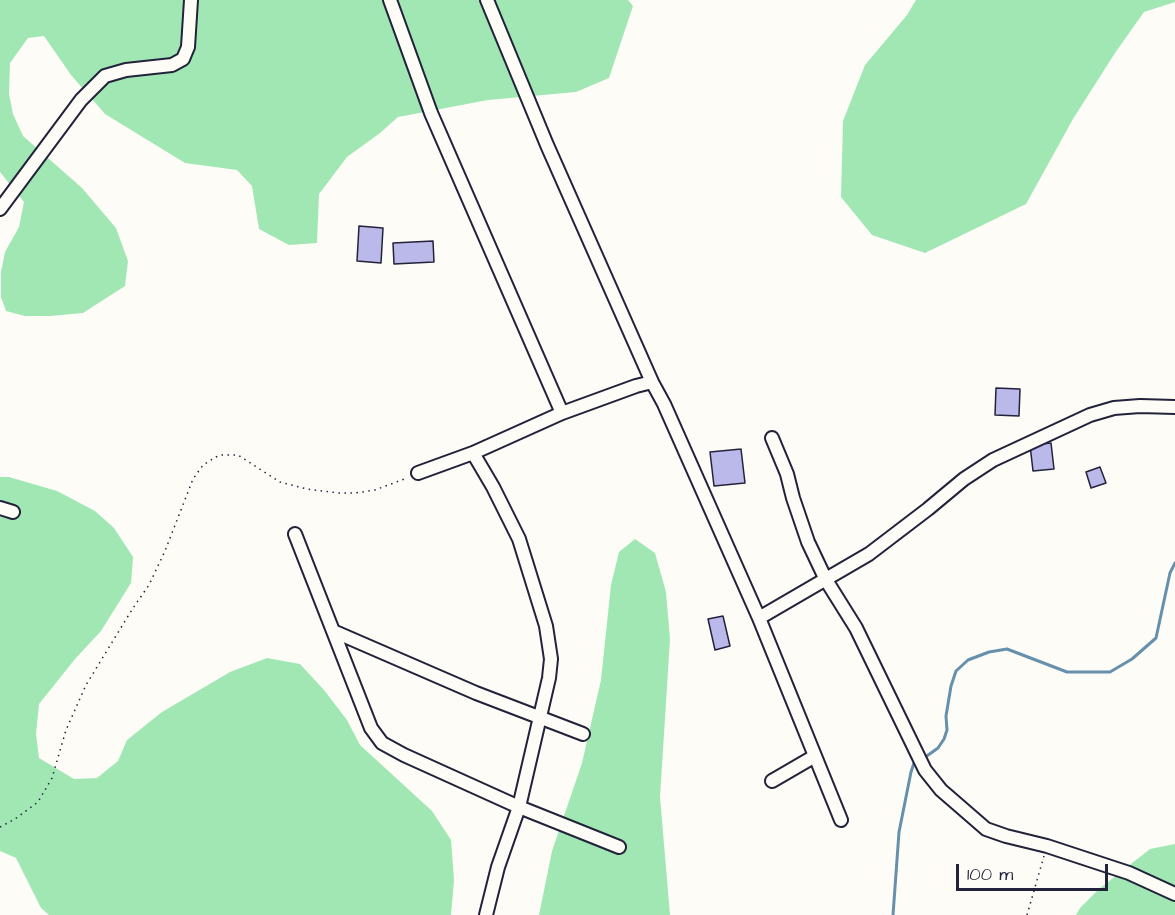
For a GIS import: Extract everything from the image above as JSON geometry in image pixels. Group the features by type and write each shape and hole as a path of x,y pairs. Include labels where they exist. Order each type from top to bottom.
{"street":[{"path":"0,209 4,196 81,100 105,76 126,69 172,65 183,59 188,46 190,0"},
{"path":"390,0 431,113 562,413"},
{"path":"487,0 547,145 759,618 841,820"},
{"path":"418,473 473,453 562,413 652,382"},
{"path":"759,618 869,554 964,479 993,460 1090,415 1114,408 1175,407"},
{"path":"772,438 787,474 808,542 826,580 856,628 925,770 941,790 986,829 1129,873 1175,894"},
{"path":"473,453 519,539 546,626 551,658 549,678 519,807 498,867 486,915"},
{"path":"0,508 13,512"},
{"path":"295,534 371,728 382,743 519,807 619,847"},
{"path":"333,632 476,693 583,734"},
{"path":"772,781 815,756"}],"path":[{"path":"0,826 15,819 38,801 52,778 66,730 86,685 149,585 193,479 203,465 222,455 238,455 280,482 339,494 375,490 418,473"},
{"path":"1027,915 1047,846"}],"green space":[{"path":"0,0 628,0 633,6 609,78 576,92 488,100 398,117 347,157 319,194 317,243 289,245 259,229 252,186 237,170 185,163 105,114 71,75 44,36 28,38 10,63 9,94 13,114 23,136 82,188 116,228 128,261 125,286 83,313 25,316 6,311 1,297 1,272 5,252 19,227 24,202 0,172"},
{"path":"916,0 1175,0 1175,2 1144,12 1073,119 1026,204 925,253 872,235 841,197 843,121 865,65 907,15"},
{"path":"0,477 9,477 57,491 95,511 114,528 133,557 131,583 101,631 39,704 36,734 39,758 74,779 97,778 118,761 127,740 162,712 230,672 267,658 300,664 347,720 360,745 432,811 451,840 454,880 451,915 49,915 41,908 16,858 0,851"},
{"path":"635,539 655,553 666,592 670,639 660,797 670,915 539,915 552,851 582,763 601,680 611,585 619,552"},
{"path":"1175,844 1175,915 1076,915 1099,889 1150,849"}],"building":[{"path":"359,226 383,228 381,263 357,261"},
{"path":"433,241 434,262 394,264 393,243"},
{"path":"996,388 1020,389 1019,416 995,415"},
{"path":"1051,443 1054,469 1033,471 1030,445"},
{"path":"741,449 745,483 714,486 710,452"},
{"path":"1100,467 1106,483 1091,488 1086,472"},
{"path":"723,616 730,646 715,650 708,619"}],"waterway":[{"path":"924,758 938,748 944,739 951,686 956,671 968,660 989,652 1007,649 1067,672 1110,672 1132,659 1156,638 1170,573 1175,563"},
{"path":"893,915 899,832 911,772 914,763 918,761"}]}
